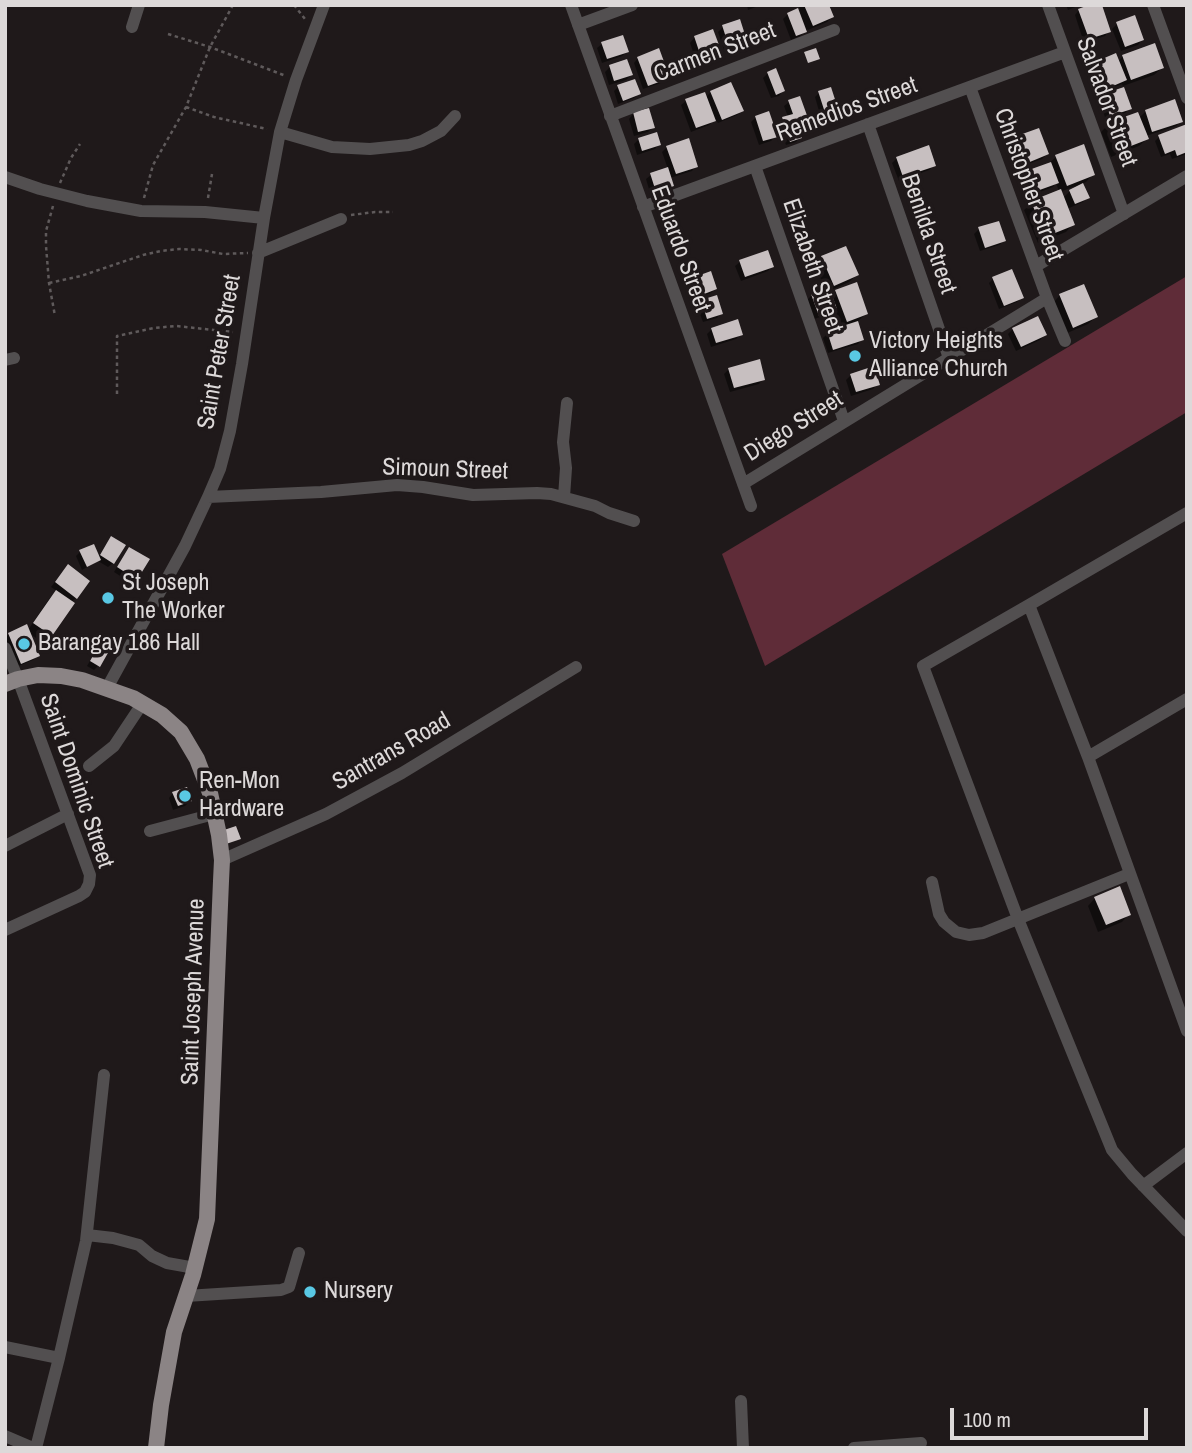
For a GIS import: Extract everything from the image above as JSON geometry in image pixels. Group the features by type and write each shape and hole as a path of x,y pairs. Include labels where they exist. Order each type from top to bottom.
{"main road":[{"name":"Saint Joseph Avenue","path":"12,682 38,675 82,680 107,688 162,715 181,732 197,759 210,793 214,814 222,860 207,1219 195,1268 174,1332 156,1448"}],"street":[{"path":"132,27 139,5"},
{"name":"Saint Peter Street","path":"107,688 178,558 220,469 230,431 280,132 324,5"},
{"name":"Eduardo Street","path":"571,5 751,506"},
{"path":"578,25 632,5"},
{"name":"Salvador Street","path":"1048,5 1124,214"},
{"path":"1153,5 1187,98"},
{"name":"Carmen Street","path":"610,116 834,30"},
{"name":"Remedios Street","path":"643,207 1065,52"},
{"name":"Christopher Street","path":"970,87 1065,341"},
{"path":"280,132 332,147 370,149 422,141 442,131 455,116"},
{"name":"Benilda Street","path":"868,124 949,358"},
{"name":"Elizabeth Street","path":"755,166 844,421"},
{"path":"1036,266 1187,176"},
{"path":"5,177 88,201 141,211 205,212 264,218"},
{"path":"258,253 341,219"},
{"name":"Diego Street","path":"743,484 1047,298"},
{"path":"564,497 566,468 563,442 567,403"},
{"name":"Simoun Street","path":"208,497 321,492 397,485 473,495 537,493 564,497 634,521"},
{"path":"1187,513 923,666 1018,919 1112,1150 1187,1231"},
{"path":"1030,606 1187,1031"},
{"name":"Saint Dominic Street","path":"5,648 12,682 68,814 90,874 89,884 79,896 5,930"},
{"name":"Santrans Road","path":"222,860 326,814 391,779 576,667"},
{"path":"1088,757 1187,699"},
{"path":"89,766 114,746 142,704"},
{"path":"5,846 68,814"},
{"path":"150,831 214,814"},
{"path":"932,882 939,914 948,927 969,935 983,933 1129,874"},
{"path":"5,1436 35,1448 60,1358 87,1235 104,1075"},
{"path":"1143,1186 1187,1153"},
{"path":"87,1235 139,1245 152,1256 167,1263 195,1268"},
{"path":"186,1296 250,1293 289,1287 299,1253"},
{"path":"5,1347 60,1358"},
{"path":"741,1401 743,1448"},
{"path":"854,1448 921,1443"}],"path":[{"path":"141,211 153,165 186,107 210,47 233,5"},
{"path":"294,5 302,17 317,25"},
{"path":"167,34 210,47 296,80"},
{"path":"186,107 214,117 280,132"},
{"path":"55,316 49,283 46,231 57,193 80,144"},
{"path":"205,212 212,174"},
{"path":"341,219 364,213 393,212"},
{"path":"49,283 82,276 160,251 258,253"},
{"path":"117,394 117,336 176,326 247,333"}],"shaded area":[{"path":"1187,276 1187,412 765,666 722,554"}],"building":[{"path":"804,5 829,5 834,17 813,26"},
{"path":"1089,5 1102,5 1111,32 1089,39 1078,9"},
{"path":"798,8 807,32 796,36 787,13"},
{"path":"1135,15 1144,40 1125,47 1116,22"},
{"path":"740,19 747,41 729,47 722,25"},
{"path":"713,29 722,53 702,60 694,36"},
{"path":"623,35 629,52 607,59 601,42"},
{"path":"1155,43 1164,68 1131,80 1122,55"},
{"path":"659,48 670,78 648,86 637,57"},
{"path":"816,48 820,59 808,63 804,52"},
{"path":"1116,53 1127,80 1106,89 1095,62"},
{"path":"627,59 633,75 614,81 609,65"},
{"path":"776,68 785,91 776,95 767,72"},
{"path":"635,79 641,94 623,101 617,85"},
{"path":"731,82 744,111 722,120 710,91"},
{"path":"831,87 841,118 828,122 818,91"},
{"path":"1124,87 1132,109 1110,116 1103,94"},
{"path":"705,92 716,121 696,128 685,99"},
{"path":"800,96 809,121 798,125 802,138 790,142 782,117 793,114 788,100"},
{"path":"1175,99 1183,122 1152,132 1145,110"},
{"path":"649,108 655,128 638,132 633,112"},
{"path":"769,111 778,137 763,141 755,116"},
{"path":"1138,112 1149,139 1118,151 1107,123"},
{"path":"1187,124 1187,152 1177,156 1175,150 1165,154 1158,135"},
{"path":"1039,128 1049,154 1025,164 1014,137"},
{"path":"657,132 661,145 642,151 638,138"},
{"path":"689,138 698,167 676,174 666,146"},
{"path":"1084,144 1095,175 1067,186 1055,155"},
{"path":"929,145 936,166 903,177 896,157"},
{"path":"1051,162 1059,183 1034,192 1026,171"},
{"path":"668,167 674,186 656,192 650,173"},
{"path":"1083,183 1090,198 1075,204 1069,190"},
{"path":"1061,189 1075,225 1045,237 1031,201"},
{"path":"999,221 1006,241 985,248 978,227"},
{"path":"846,246 859,275 834,286 821,256"},
{"path":"768,250 774,267 745,277 739,260"},
{"path":"1012,269 1024,298 1004,306 992,277"},
{"path":"711,271 717,289 699,296 692,278"},
{"path":"857,282 868,314 847,322 835,290"},
{"path":"1084,284 1098,317 1073,328 1059,294"},
{"path":"829,287 837,309 819,316 811,294"},
{"path":"717,295 723,314 707,319 701,300"},
{"path":"1038,316 1047,335 1021,347 1012,328"},
{"path":"738,319 743,335 716,343 711,328"},
{"path":"858,321 864,340 833,350 827,331"},
{"path":"760,359 765,380 734,388 728,368"},
{"path":"874,366 880,385 856,392 850,374"},
{"path":"111,536 126,545 114,564 100,555"},
{"path":"94,544 101,560 87,567 79,550"},
{"path":"129,547 150,559 137,580 117,567"},
{"path":"68,564 90,581 77,599 55,582"},
{"path":"56,590 75,603 52,636 33,623"},
{"name":"Barangay 186 Hall","path":"27,624 40,656 21,664 8,633"},
{"path":"103,638 113,644 100,667 90,661"},
{"path":"187,787 192,801 178,806 172,792"},
{"path":"236,826 241,839 226,844 221,831"},
{"path":"1120,886 1131,915 1106,925 1094,897"}],"place":[{"name":"Victory Heights Alliance Church","path":"855,356"},
{"name":"St Joseph The Worker","path":"108,598"},
{"name":"Barangay 186 Hall","path":"24,644"},
{"name":"Ren-Mon Hardware","path":"185,796"},
{"name":"Nursery","path":"310,1292"}]}
